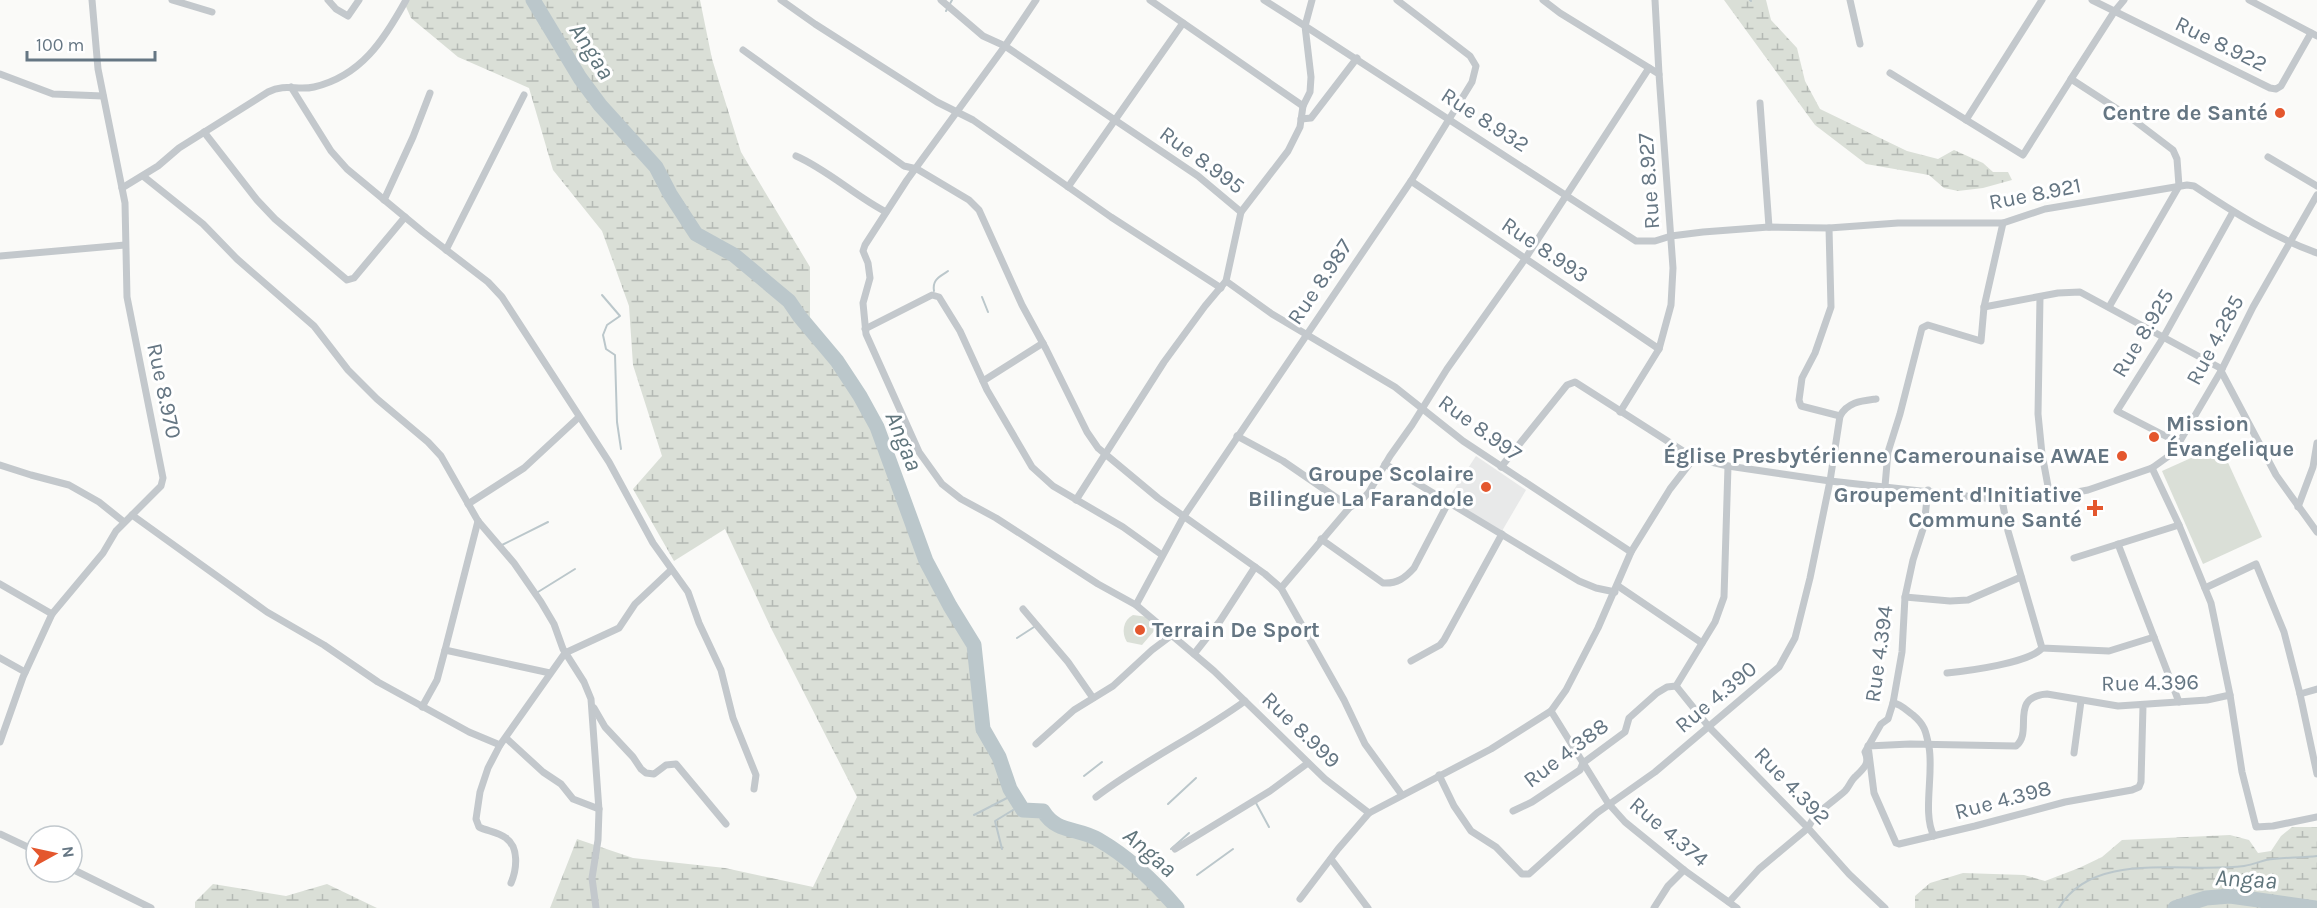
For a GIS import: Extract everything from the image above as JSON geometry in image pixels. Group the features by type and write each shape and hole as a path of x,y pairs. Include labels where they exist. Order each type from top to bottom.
{"street":[{"name":"Rue 8.970","path":"0,742 25,672 52,614 103,553 124,522 161,486 163,471 127,297 125,203 96,56 92,0"},
{"path":"172,0 212,12"},
{"path":"328,0 336,9 348,16 359,0"},
{"path":"122,188 143,176 179,148 268,92 283,86 317,86 359,67 385,37 406,0"},
{"path":"782,0 815,24 842,39 937,102 958,111 1172,258 1221,288"},
{"name":"Rue 8.995","path":"941,0 983,36 1005,46 1198,176 1241,212 1288,151 1301,119 1303,106 1310,92 1311,77 1305,26"},
{"path":"1005,46 1036,0"},
{"path":"1150,0 1303,106"},
{"path":"1264,0 1305,26 1312,0"},
{"name":"Rue 8.987","path":"1136,605 1184,516 1411,181 1472,82 1476,66 1470,56 1397,0"},
{"path":"1543,0 1560,13 1659,74"},
{"name":"Rue 8.927","path":"1620,412 1659,349 1671,305 1673,268 1654,0"},
{"path":"1850,0 1860,44"},
{"path":"1966,120 2042,0"},
{"name":"Rue 8.922","path":"2092,0 2270,88 2281,86 2314,35"},
{"path":"1890,73 2023,155 2114,12 2124,0"},
{"path":"2249,0 2260,2 2314,35"},
{"path":"1068,187 1116,122 1130,97 1183,23"},
{"name":"Rue 8.932","path":"1305,26 1636,241 1655,241 1671,236"},
{"name":"Rue 8.999","path":"1005,46 886,212 863,251 868,263 870,278 863,303 865,329 873,354 919,452 942,484 961,499 1136,605 1194,654 1325,779 1369,813"},
{"path":"743,50 904,166 916,169 969,200 979,210 1022,305 1087,432 1104,454 1144,488 1281,588 1344,700 1365,744 1402,795"},
{"path":"1301,119 1311,118 1357,58"},
{"path":"1281,588 1350,507 1360,502 1369,492 1447,369 1525,259 1649,68"},
{"path":"0,74 53,94 103,96"},
{"path":"2071,79 2131,118 2173,150 2177,159 2179,186 2109,306"},
{"path":"291,87 336,156 384,200 488,282 502,297 609,462 637,516 671,570 688,592 699,623 722,670 733,718 755,772 757,781 754,789"},
{"path":"384,200 430,93"},
{"path":"446,250 479,189 524,95"},
{"path":"1760,103 1769,227"},
{"path":"204,132 269,213 347,280 354,279 405,217"},
{"path":"796,156 807,161 862,200 886,212"},
{"path":"2268,157 2317,186"},
{"path":"143,176 203,224 237,259 314,326 348,370 441,456 477,521 514,563 541,602 554,624 565,652 584,682 591,704 599,809 598,840 592,878 596,908"},
{"name":"Rue 8.993","path":"1411,181 1659,349"},
{"name":"Rue 8.921","path":"1671,236 1769,227 1829,228 1898,223 2003,223 2046,209 2179,186 2194,186 2233,212 2288,243 2317,253"},
{"name":"Rue 4.285","path":"1501,467 1567,385 1575,382 1694,458 1728,466 1830,481 1928,490 2002,500 2050,497 2111,483 2152,468 2172,453 2221,370 2288,243 2317,195"},
{"path":"1076,500 1164,362 1226,281 1241,212"},
{"name":"Rue 8.925","path":"2179,443 2117,411 2163,338 2233,212"},
{"path":"1886,486 1888,452 1922,328 1928,326 1981,341 1984,307 2003,223"},
{"path":"1829,228 1831,307 1815,353 1802,378 1799,400 1802,406 1840,416 1844,408 1876,399"},
{"path":"0,256 125,245"},
{"name":"Rue 8.997","path":"1226,281 1249,299 1306,335 1395,387 1462,441 1631,552"},
{"path":"1984,307 2058,293 2080,292 2221,370 2276,475 2317,532"},
{"path":"865,329 936,295 939,297 960,331 983,381 1032,467 1053,486 1124,527 1162,555"},
{"path":"2040,297 2038,414 2050,497"},
{"path":"983,381 1043,343"},
{"name":"Rue 4.390","path":"1439,775 1454,806 1471,831 1496,847 1525,875 1535,869 1608,803 1655,772 1779,667 1795,638 1800,618 1830,481 1840,416"},
{"path":"468,504 524,468 579,417"},
{"path":"1237,435 1283,461 1350,507"},
{"path":"2298,507 2313,468 2317,443"},
{"path":"1300,899 1369,813 1491,748 1551,711 1566,690 1617,589 1631,552 1670,489 1694,458"},
{"path":"1385,464 1585,584 1617,589 1702,642"},
{"path":"0,465 31,476 69,485 99,502 124,522"},
{"path":"1676,686 1715,622 1724,597 1728,466"},
{"name":"Rue 4.396","path":"1868,746 1928,744 2016,747 2020,741 2024,710 2031,698 2038,694 2118,706 2143,706 2207,700 2230,694 2219,636 2205,588 2180,525 2152,468"},
{"name":"Rue 4.394","path":"1729,902 1759,869 1808,828 1811,821 1845,791 1856,775 1865,768 1868,761 1865,752 1881,724 1888,719 1893,703 1902,652 1905,597 1913,560 1924,526 1928,490"},
{"path":"2002,500 2008,531 2042,648"},
{"path":"1321,539 1383,583 1391,584 1406,576 1414,568 1448,503"},
{"path":"132,514 267,612 324,645 378,682 422,708 501,745"},
{"path":"422,708 437,680 477,521"},
{"path":"2074,558 2180,525"},
{"path":"1411,661 1440,645 1444,640 1502,534"},
{"path":"2118,544 2179,702"},
{"path":"2205,588 2256,564 2284,632 2317,774"},
{"path":"1194,654 1232,603 1255,567"},
{"path":"511,882 515,872 514,850 506,837 479,827 476,819 484,778 501,745 565,652 619,628 635,604 671,570"},
{"path":"1905,597 1950,601 1968,600 2021,577"},
{"path":"0,584 52,614"},
{"path":"1023,609 1068,662 1093,698"},
{"path":"1036,744 1074,710 1113,686 1172,635"},
{"path":"1947,674 2009,662 2032,655 2042,648 2109,651 2154,637"},
{"path":"445,650 550,673"},
{"path":"0,658 25,672"},
{"name":"Rue 4.392","path":"1676,686 1709,727 1808,828 1849,874 1885,908"},
{"name":"Rue 4.388","path":"1513,811 1532,802 1580,770 1583,763 1625,732 1629,718 1657,693 1667,687 1676,686"},
{"path":"2300,694 2317,689"},
{"path":"2230,694 2242,772 2256,827 2317,817"},
{"path":"1096,797 1125,775 1226,715 1245,701"},
{"path":"2074,753 2081,701"},
{"path":"1893,703 1899,704 1922,722 1927,731 1931,759 1929,816 1934,836"},
{"path":"591,704 605,726 641,769 646,773 654,774 666,765 676,764 726,824"},
{"name":"Rue 4.398","path":"1868,746 1874,793 1896,843 1934,836 2065,802 2139,787 2143,706"},
{"name":"Rue 4.374","path":"1551,711 1608,803 1625,822 1684,870 1737,908"},
{"path":"506,738 543,772 561,784 573,799 599,809"},
{"path":"1175,849 1270,791 1308,763"},
{"path":"0,834 24,845"},
{"path":"1330,859 1368,908"},
{"path":"1654,908 1668,886 1684,870"},
{"path":"84,875 151,908"}],"shaded area":[{"name":"Groupe Scolaire Bilingue La Farandole","path":"1476,456 1526,490 1502,531 1447,500"}],"green space":[{"path":"403,0 700,0 712,59 741,152 810,267 810,328 837,361 877,427 926,561 974,645 983,729 999,757 1010,789 1023,810 1043,811 1061,827 1091,836 1121,854 1150,879 1177,908 550,908 577,839 633,858 725,868 813,887 857,797 771,628 725,529 674,561 633,489 662,456 633,365 629,306 602,231 553,170 529,88 458,57 411,18"},
{"path":"1724,0 1766,0 1771,20 1797,48 1805,81 1820,109 1907,151 1938,159 1954,150 1983,163 1993,172 2008,172 2012,180 1983,188 1958,191 1944,188 1929,175 1866,164 1815,125"},
{"path":"2220,445 2262,537 2203,564 2162,471"},
{"name":"Terrain De Sport","path":"1133,615 1148,617 1161,629 1154,631 1142,645 1127,642 1125,638 1125,623"},
{"path":"2292,827 2317,827 2317,908 1915,908 1915,896 1930,883 1963,873 2024,875 2045,881 2102,857 2122,840 2230,835 2249,840 2258,853 2271,851 2281,836"},
{"path":"213,884 286,896 327,884 377,908 195,908 195,902"}],"waterway":[{"name":"Angaa","path":"533,0 580,78 600,105 656,167 670,194 696,234 734,255 789,301 837,361 860,396 877,427 926,561 974,645 983,729 999,757 1010,789 1023,810 1043,811 1061,827 1091,836 1110,847 1141,871 1177,908"},
{"path":"946,11 952,0"},
{"path":"934,291 935,281 948,271"},
{"path":"602,295 620,316 607,325 603,335 606,349 615,355 617,422 621,449"},
{"path":"982,297 988,312"},
{"path":"502,545 548,522"},
{"path":"538,592 575,569"},
{"path":"1017,638 1034,627"},
{"path":"1084,776 1102,762"},
{"path":"1168,804 1196,778"},
{"path":"974,815 1007,798"},
{"path":"1256,803 1269,827"},
{"path":"1002,849 995,821 1013,810"},
{"path":"1171,849 1189,833"},
{"path":"1197,875 1233,849"},
{"path":"2059,908 2074,890 2094,878 2117,871 2169,867 2221,868 2244,866 2272,859 2317,856"},
{"name":"Angaa","path":"2175,908 2206,898 2230,896 2315,908"}],"place":[{"name":"Centre de Santé","path":"2280,113"},
{"name":"Mission Évangelique","path":"2154,437"},
{"name":"Église Presbytérienne Camerounaise AWAE","path":"2122,456"},
{"name":"Groupe Scolaire Bilingue La Farandole","path":"1486,487"},
{"name":"Groupement d'Initiative Commune Santé","path":"2095,508"},
{"name":"Terrain De Sport","path":"1140,630"}]}
